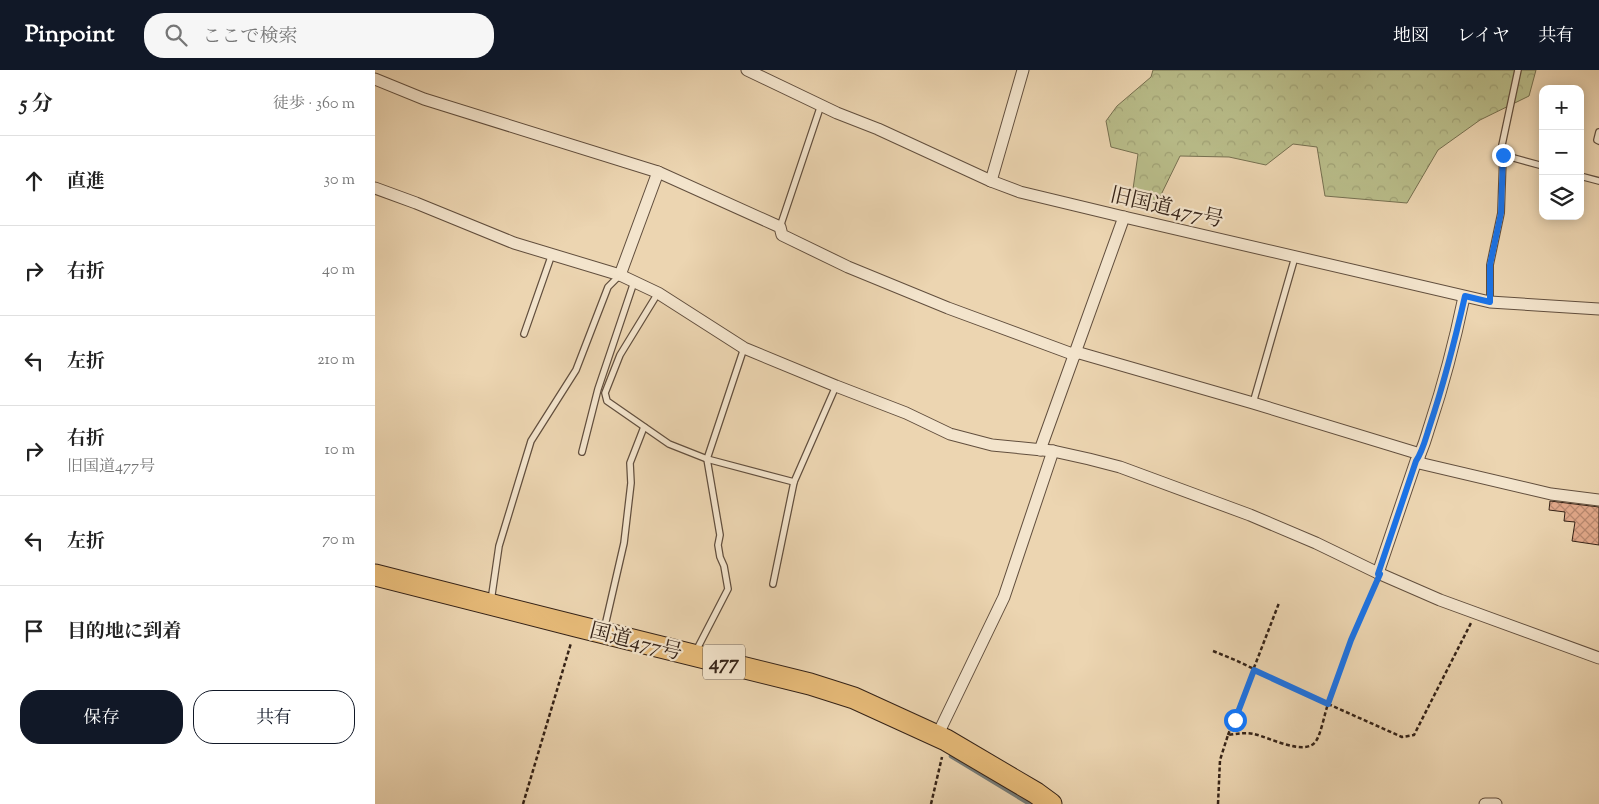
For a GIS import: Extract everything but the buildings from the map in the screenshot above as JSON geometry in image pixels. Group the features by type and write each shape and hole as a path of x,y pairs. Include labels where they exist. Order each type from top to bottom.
{"highway":[{"name":"国道477号","path":"375,575 810,684 854,698 941,738 1036,793 1051,804"}],"street":[{"name":"旧国道477号","path":"747,70 991,181 1020,192 1490,302 1599,310"},
{"path":"991,181 1023,70"},
{"path":"375,80 424,99 658,172 780,227 782,235 848,267 948,308 1075,353 1253,403 1419,456"},
{"path":"619,275 658,172"},
{"path":"375,188 514,243 634,281 658,293 744,348 906,413 950,434 992,445 1089,458 1120,467 1250,515 1440,600 1599,658"},
{"path":"1040,450 1124,217"},
{"path":"1379,574 1453,353 1465,296"},
{"path":"941,738 1004,598 1053,452"},
{"path":"1419,456 1419,464 1551,494 1599,500"},
{"path":"1485,804 1496,804"}],"lane":[{"path":"1490,302 1490,265 1501,213 1503,155 1501,146 1518,70"},
{"path":"780,227 821,105"},
{"path":"1599,132 1597,140 1599,141"},
{"path":"1503,155 1539,165"},
{"path":"1584,177 1599,181"},
{"path":"524,334 552,254"},
{"path":"1253,403 1295,257"},
{"path":"490,604 499,546 531,442 577,370 608,287 619,275"},
{"path":"582,452 597,389 634,281"},
{"path":"658,293 620,355 605,393 607,401 669,444 707,459 794,482"},
{"path":"693,655 729,588 725,566 720,557 720,535 707,459 744,348"},
{"path":"773,584 794,482 836,386"},
{"path":"603,633 624,543 631,482 630,463 644,427"}],"path":[{"path":"1228,735 1243,732 1255,734 1293,747 1311,745 1316,741 1351,640 1379,574"},
{"path":"1218,804 1220,760 1279,603"},
{"path":"1213,651 1402,737 1414,735 1472,622 1474,612"},
{"path":"523,804 576,626"},
{"path":"931,804 941,738"}],"green space":[{"path":"1153,70 1536,70 1529,96 1480,120 1438,150 1407,203 1325,196 1317,147 1293,144 1266,165 1229,157 1180,156 1157,203 1132,196 1138,154 1111,147 1106,121 1117,106 1151,77"}],"waterway":[{"path":"951,756 1030,804"}],"route":[{"path":"1235,720 1240,702 1254,670 1328,704 1351,640 1380,574 1378,574 1416,461 1433,417 1453,353 1465,296 1490,302 1490,265 1501,213 1503,155"}]}
